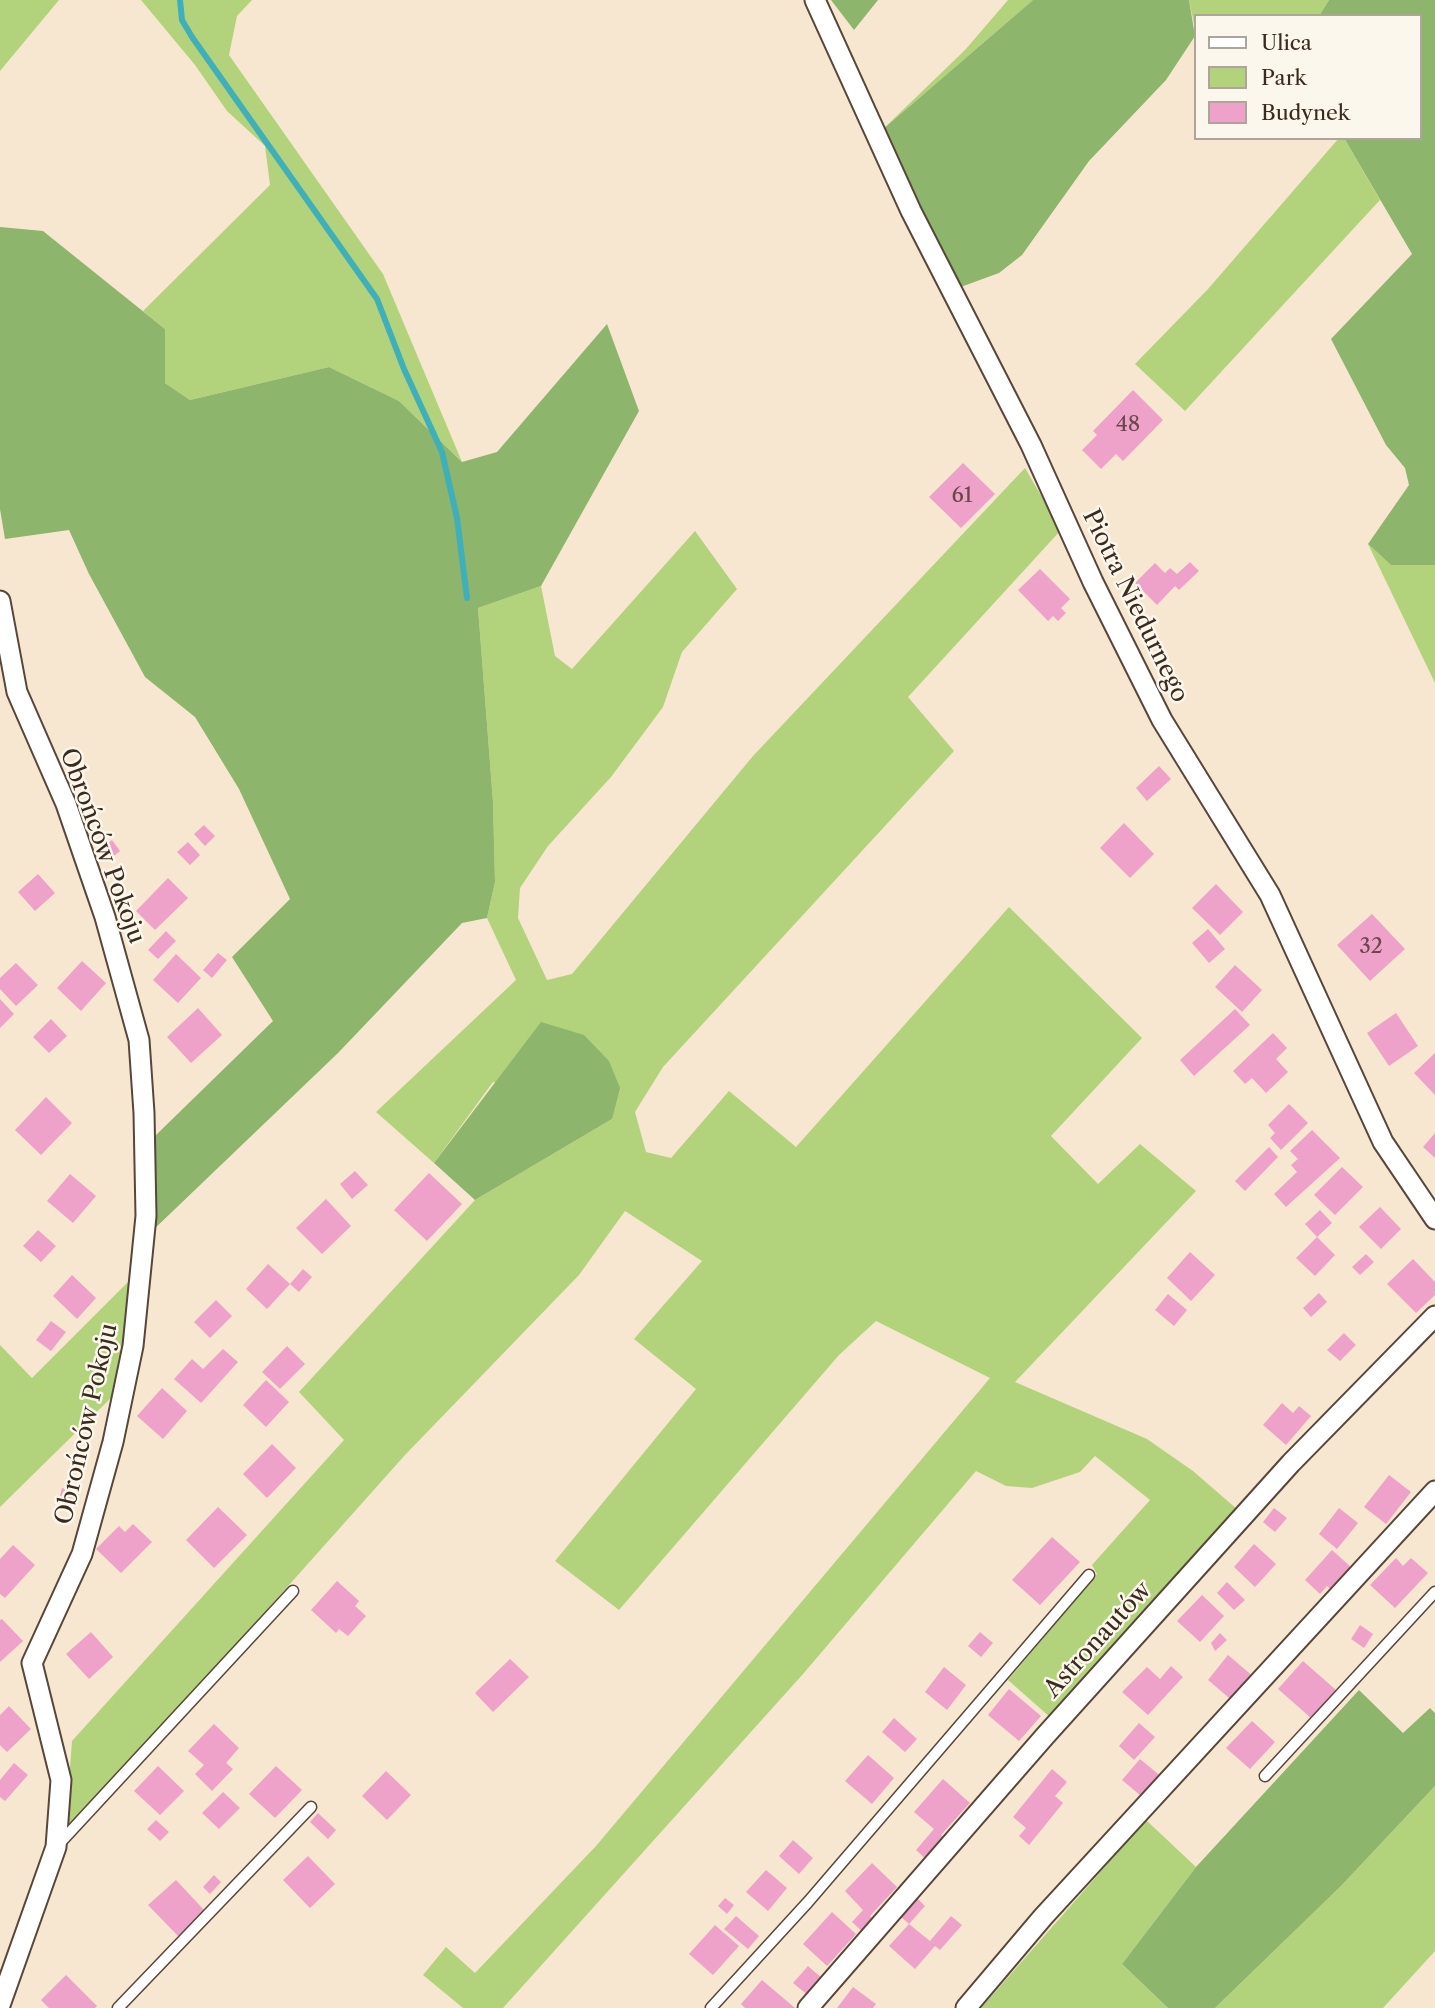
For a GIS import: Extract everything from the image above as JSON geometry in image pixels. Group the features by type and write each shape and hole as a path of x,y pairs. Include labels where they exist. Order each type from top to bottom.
{"street":[{"name":"Piotra Niedurnego","path":"816,0 911,211 1031,445 1093,582 1162,720 1270,895 1383,1142 1435,1219"},
{"name":"Obrońców Pokoju","path":"0,601 17,692 66,804 109,929 138,1040 144,1112 146,1216 132,1346 122,1397 82,1554 32,1663 61,1780 56,1847 0,2005"},
{"name":"Astronautów","path":"808,2008 1045,1735 1283,1471 1435,1316"},
{"path":"967,2008 1043,1917 1435,1491"}],"lane":[{"path":"711,2008 808,1902 1089,1576"},
{"path":"56,1847 292,1591"},
{"path":"1265,1776 1435,1592"},
{"path":"118,2008 311,1807"}],"green space":[{"path":"0,0 59,0 0,71"},
{"path":"141,0 252,0 237,16 229,55 383,274 462,462 399,401 329,367 190,400 165,383 165,329 143,311 270,185 265,146 227,111 195,65"},
{"path":"831,0 878,0 854,30"},
{"path":"1008,0 1033,0 882,130 965,50"},
{"path":"1033,0 1189,0 1194,38 1166,80 1089,161 1022,255 999,273 958,288 882,130"},
{"path":"1189,0 1329,0 1320,14 1194,14 1194,24"},
{"path":"1329,0 1435,0 1435,565 1391,565 1368,544 1409,485 1405,468 1386,445 1331,339 1412,254 1345,140 1421,140 1421,14 1320,14"},
{"path":"1337,140 1345,140 1380,200 1185,411 1135,364 1208,289"},
{"path":"0,227 43,231 165,329 165,383 190,400 329,367 399,401 462,462 497,452 607,324 639,411 541,586 478,608 493,802 495,882 487,918 462,923 338,1053 151,1232 155,1136 273,1021 232,957 290,899 239,789 195,717 145,677 89,574 69,530 5,539 0,509"},
{"path":"1025,468 1061,530 908,697 954,751 663,1067 635,1112 646,1152 671,1158 729,1091 796,1147 1009,907 1142,1038 1051,1136 1098,1184 1140,1144 1196,1191 1015,1382 1147,1439 1193,1471 1238,1510 1051,1718 1008,1680 1097,1574 1092,1565 1150,1500 1095,1456 1080,1472 1032,1488 1006,1486 976,1471 803,1674 503,2008 463,2008 423,1975 446,1947 475,1973 596,1846 990,1378 876,1321 839,1355 619,1610 555,1561 696,1389 634,1339 702,1261 625,1211 579,1275 405,1455 65,1836 72,1741 344,1440 299,1392 475,1200 612,1119 493,1082 434,1163 376,1112 516,980 487,918 495,882 493,802 478,608 541,586 555,656 572,669 695,531 737,589 682,652 663,707 611,777 548,846 520,888 518,918 547,980 572,974 753,756"},
{"path":"1368,544 1391,565 1435,565 1435,683"},
{"path":"541,1022 584,1035 609,1061 620,1088 612,1119 475,1200 434,1163"},
{"path":"128,1282 127,1338 116,1393 0,1507 0,1345 32,1378"},
{"path":"1359,1690 1403,1733 1430,1708 1435,1713 1435,1786 1341,1886 1215,2008 1168,2008 1122,1964 1196,1867"},
{"path":"1435,1786 1435,1951 1383,2008 1215,2008 1341,1886"},
{"path":"1146,1820 1196,1867 1122,1964 1168,2008 981,2008"}],"building":[{"path":"1133,390 1163,420 1123,461 1116,454 1101,469 1082,450 1097,435 1093,431"},
{"path":"963,463 995,494 961,528 929,497"},
{"path":"1190,562 1199,571 1179,590 1175,586 1157,605 1135,583 1155,563 1165,573 1170,568 1177,574"},
{"path":"1040,569 1070,599 1061,608 1066,613 1058,621 1053,616 1048,621 1018,590"},
{"path":"1159,766 1171,779 1147,801 1136,788"},
{"path":"1124,823 1154,854 1130,878 1100,848"},
{"path":"204,825 215,836 205,846 194,834"},
{"path":"112,840 120,851 106,862 98,851"},
{"path":"188,842 200,855 190,865 177,852"},
{"path":"38,874 55,893 35,911 18,892"},
{"path":"168,878 188,898 155,930 136,911"},
{"path":"1216,884 1243,912 1220,935 1192,908"},
{"path":"1372,914 1405,949 1370,981 1337,945"},
{"path":"1208,929 1225,949 1209,963 1192,943"},
{"path":"166,931 176,941 158,959 148,950"},
{"path":"218,953 227,960 212,978 203,970"},
{"path":"176,954 201,978 178,1003 153,980"},
{"path":"82,961 106,983 81,1011 57,988"},
{"path":"16,963 38,985 16,1006 0,989 0,978"},
{"path":"1235,965 1262,990 1242,1012 1215,987"},
{"path":"0,999 14,1014 0,1028"},
{"path":"198,1008 222,1035 191,1063 167,1037"},
{"path":"1235,1009 1250,1025 1194,1076 1180,1060"},
{"path":"1396,1013 1418,1046 1389,1066 1367,1033"},
{"path":"51,1019 67,1036 49,1053 33,1037"},
{"path":"1273,1033 1287,1048 1276,1059 1288,1072 1266,1093 1252,1078 1245,1084 1233,1071"},
{"path":"1435,1053 1435,1095 1414,1073"},
{"path":"46,1097 72,1123 41,1155 15,1130"},
{"path":"1289,1104 1308,1123 1281,1150 1270,1138 1275,1133 1268,1125"},
{"path":"1312,1130 1340,1158 1286,1207 1274,1194 1297,1172 1291,1165 1298,1159 1290,1151"},
{"path":"1435,1133 1435,1158 1423,1147"},
{"path":"1269,1147 1278,1157 1245,1191 1235,1181"},
{"path":"1342,1167 1363,1187 1335,1215 1314,1195"},
{"path":"355,1171 368,1185 352,1199 340,1184"},
{"path":"429,1173 462,1204 427,1241 394,1210"},
{"path":"70,1174 96,1196 73,1223 47,1201"},
{"path":"326,1199 351,1226 322,1254 296,1228"},
{"path":"1380,1207 1401,1229 1381,1249 1359,1227"},
{"path":"1320,1210 1332,1223 1317,1237 1305,1224"},
{"path":"38,1230 56,1246 41,1262 23,1246"},
{"path":"1317,1237 1335,1255 1315,1276 1296,1258"},
{"path":"1190,1252 1215,1275 1191,1301 1167,1278"},
{"path":"1366,1254 1374,1262 1360,1275 1352,1267"},
{"path":"1413,1259 1435,1282 1435,1295 1416,1313 1387,1284"},
{"path":"268,1264 290,1284 267,1309 246,1289"},
{"path":"303,1269 312,1277 299,1292 290,1284"},
{"path":"72,1275 96,1298 77,1319 53,1296"},
{"path":"1319,1293 1327,1302 1311,1317 1303,1308"},
{"path":"1168,1294 1187,1310 1174,1326 1155,1310"},
{"path":"216,1300 232,1316 210,1338 194,1322"},
{"path":"51,1321 66,1332 51,1351 36,1340"},
{"path":"1344,1333 1356,1345 1340,1361 1327,1350"},
{"path":"287,1346 305,1364 280,1389 262,1372"},
{"path":"223,1349 238,1362 201,1403 174,1379 192,1359 203,1369"},
{"path":"266,1380 289,1402 266,1427 243,1405"},
{"path":"162,1388 187,1411 163,1439 137,1416"},
{"path":"1282,1403 1293,1413 1299,1406 1311,1416 1286,1445 1263,1425"},
{"path":"272,1444 296,1468 267,1498 243,1474"},
{"path":"1389,1475 1411,1492 1386,1524 1364,1507"},
{"path":"62,1488 79,1494 75,1505 59,1500"},
{"path":"218,1507 247,1535 214,1568 186,1540"},
{"path":"1274,1508 1287,1518 1275,1532 1263,1522"},
{"path":"1339,1508 1358,1523 1337,1549 1319,1534"},
{"path":"133,1524 152,1542 121,1573 96,1549 119,1526 125,1532"},
{"path":"1052,1537 1080,1562 1040,1605 1012,1580"},
{"path":"1254,1544 1276,1564 1255,1587 1234,1567"},
{"path":"13,1545 35,1565 5,1598 0,1594 0,1559"},
{"path":"1332,1550 1353,1569 1333,1592 1327,1586 1320,1594 1305,1580"},
{"path":"1396,1558 1403,1566 1411,1558 1428,1573 1395,1608 1370,1585"},
{"path":"337,1581 359,1601 355,1606 366,1616 348,1636 339,1629 336,1633 311,1610"},
{"path":"1227,1582 1245,1600 1234,1610 1217,1593"},
{"path":"1202,1595 1224,1616 1200,1642 1177,1621"},
{"path":"0,1620 23,1641 0,1662"},
{"path":"1360,1625 1373,1634 1364,1648 1351,1639"},
{"path":"91,1632 113,1657 89,1679 66,1654"},
{"path":"980,1632 993,1643 981,1657 968,1646"},
{"path":"1220,1633 1227,1640 1215,1651 1211,1643"},
{"path":"1228,1655 1255,1678 1235,1703 1208,1680"},
{"path":"510,1659 529,1677 493,1712 475,1693"},
{"path":"1303,1661 1336,1690 1311,1718 1278,1689"},
{"path":"1171,1666 1183,1677 1148,1715 1122,1692 1147,1667 1160,1679"},
{"path":"944,1667 966,1685 947,1710 925,1692"},
{"path":"1009,1689 1041,1716 1019,1741 988,1715"},
{"path":"9,1706 31,1729 7,1752 0,1745 0,1715"},
{"path":"894,1718 917,1739 905,1752 882,1732"},
{"path":"1252,1721 1275,1742 1250,1769 1226,1748"},
{"path":"1139,1723 1155,1737 1134,1760 1119,1746"},
{"path":"214,1724 239,1748 226,1763 233,1769 212,1791 195,1774 204,1765 188,1751"},
{"path":"868,1755 894,1778 872,1804 845,1781"},
{"path":"1140,1759 1163,1778 1146,1800 1122,1780"},
{"path":"14,1763 28,1775 5,1801 0,1797 0,1780"},
{"path":"158,1766 184,1791 160,1815 134,1791"},
{"path":"276,1766 302,1790 275,1818 249,1794"},
{"path":"1052,1769 1067,1782 1055,1796 1063,1803 1029,1845 1019,1836 1026,1828 1013,1817"},
{"path":"386,1771 411,1795 387,1820 362,1796"},
{"path":"943,1779 970,1803 941,1835 946,1840 928,1861 916,1850 934,1829 914,1812"},
{"path":"223,1792 240,1808 219,1829 202,1813"},
{"path":"318,1813 336,1830 328,1839 310,1822"},
{"path":"156,1820 169,1832 160,1841 147,1829"},
{"path":"793,1840 813,1858 799,1874 779,1856"},
{"path":"308,1856 335,1884 310,1908 283,1880"},
{"path":"872,1863 897,1887 870,1916 877,1923 866,1935 852,1922 863,1910 845,1891"},
{"path":"766,1870 787,1888 768,1911 746,1892"},
{"path":"214,1875 221,1882 210,1894 203,1887"},
{"path":"176,1880 205,1911 178,1936 148,1905"},
{"path":"915,1896 925,1906 909,1924 899,1915"},
{"path":"725,1898 734,1905 727,1914 718,1906"},
{"path":"832,1912 856,1934 827,1966 803,1944"},
{"path":"736,1916 759,1936 748,1949 724,1929"},
{"path":"951,1916 962,1925 940,1950 935,1946 915,1969 889,1946 909,1924 930,1941"},
{"path":"715,1925 739,1946 713,1975 689,1954"},
{"path":"808,1966 824,1980 809,1996 793,1983"},
{"path":"66,1975 97,2006 95,2008 49,2008 41,2000"},
{"path":"762,1980 795,2008 745,2008 741,2004"},
{"path":"853,1987 876,2004 873,2008 837,2008"}],"waterway":[{"path":"180,0 182,20 192,37 377,299 404,369 442,452 457,518 467,598"}]}
